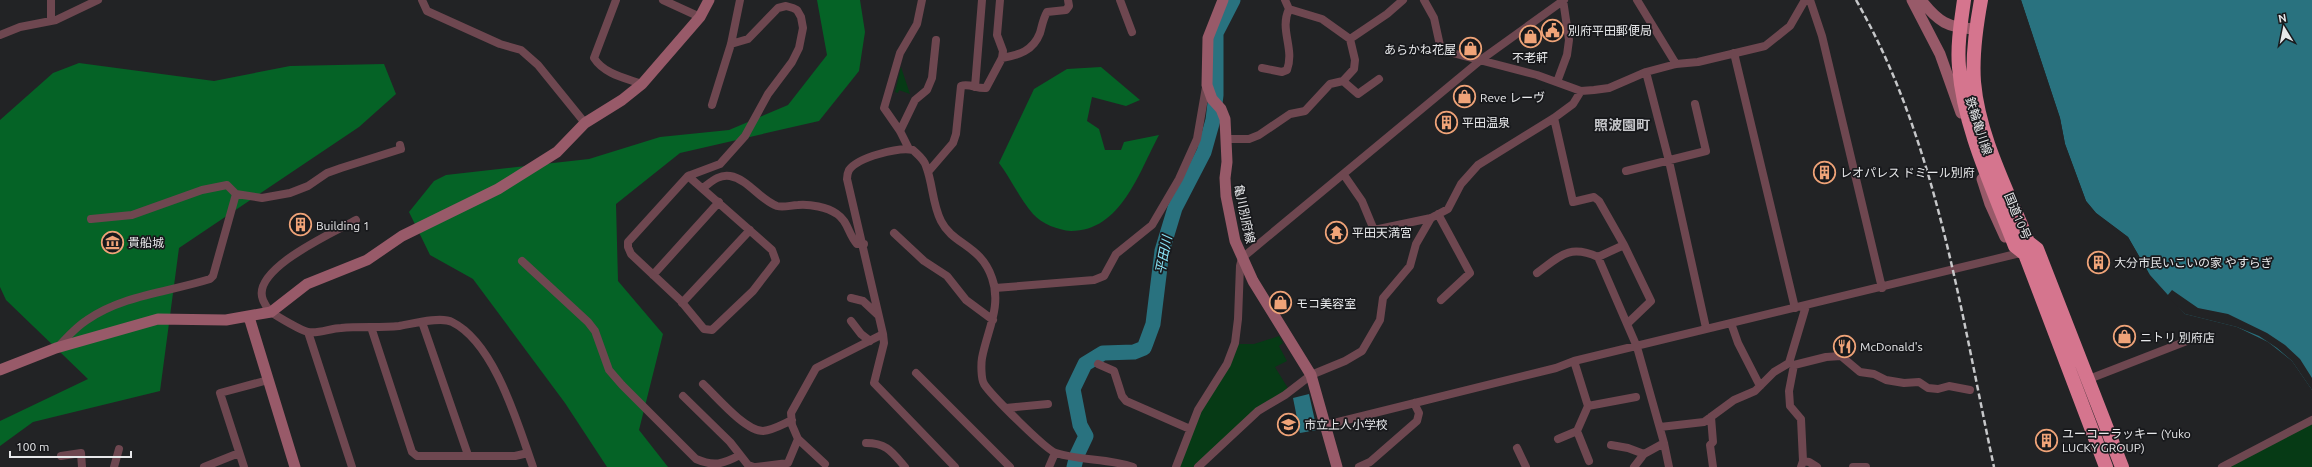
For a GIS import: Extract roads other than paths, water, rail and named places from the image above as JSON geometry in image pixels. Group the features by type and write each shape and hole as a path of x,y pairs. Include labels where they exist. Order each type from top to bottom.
{"highway":[{"name":"国道10号","path":"1964,0 1960,28 1959,65 1968,116 2015,246 2031,252 2089,379 2122,467"},
{"name":"国道10号","path":"1981,0 1976,29 1974,83 1980,113 1989,145 2028,242 2106,467"}],"street":[{"path":"51,0 51,21"},
{"path":"0,35 20,28 51,21 98,0"},
{"path":"422,0 427,11 500,44 521,50 538,65 585,123"},
{"path":"616,0 594,58 597,63 611,73 642,84"},
{"path":"663,0 700,17"},
{"path":"0,370 56,348 158,319 226,320 271,312 307,284 367,260 402,236 498,189 557,152 585,123 622,100 642,84 700,17 709,0"},
{"path":"712,105 732,44 740,0"},
{"path":"909,149 900,131 884,108 900,53 917,24 922,0"},
{"path":"975,87 982,0"},
{"path":"928,172 952,143 956,134 961,86 966,84 986,88 1002,58 1003,51 997,35 1000,0"},
{"path":"1002,58 1020,55 1032,47 1040,35 1047,12 1066,10 1069,6 1068,0"},
{"path":"1120,0 1132,32"},
{"name":"亀川別府線","path":"1223,0 1208,38 1206,85 1212,99 1221,109 1225,119 1226,196 1235,241 1253,281 1312,375 1337,467"},
{"path":"1226,139 1249,139 1260,135 1290,114 1305,111 1330,84 1343,81 1354,69 1355,60 1350,39 1322,19 1289,9 1285,0"},
{"path":"1350,39 1387,14 1403,0"},
{"path":"1424,0 1434,18 1441,50 1482,59 1581,91 1609,88 1646,72 1676,64 1765,46 1790,26 1805,0"},
{"path":"1548,0 1553,8"},
{"path":"1557,82 1567,55 1569,40 1563,0"},
{"path":"1176,467 1198,410 1227,364 1235,343 1238,319 1240,266 1242,258 1344,175 1482,59 1563,0"},
{"path":"1637,0 1676,64"},
{"path":"1810,0 1822,36 1882,288"},
{"name":"鉄輪亀川線","path":"1912,0 1930,33 1955,93 1990,204 2004,235 2014,250 2031,252"},
{"path":"1921,0 1934,17 1960,28 1976,29"},
{"path":"688,176 772,250 776,261 753,291 712,330 708,331 704,330 682,303 631,254 628,247 628,242 688,176 720,164 745,136 768,94 795,57 799,48 803,28 801,17 797,10 793,8 786,6 778,8 748,39 732,44"},
{"path":"1262,68 1282,72 1287,70 1291,60 1286,29 1286,15 1289,9"},
{"path":"900,131 915,100 927,90 932,78 936,40"},
{"path":"1734,53 1795,308"},
{"path":"1646,72 1669,161 1706,328"},
{"path":"1343,81 1358,94 1379,79"},
{"path":"995,288 1094,280 1104,276 1116,254 1152,225 1179,179 1197,139 1206,85"},
{"path":"1344,175 1362,200 1374,230 1435,216 1448,208 1461,184 1478,165 1554,118 1573,104 1581,91"},
{"path":"1626,171 1706,151 1695,104"},
{"path":"1554,118 1573,202 1594,197 1624,245 1651,301 1628,322"},
{"path":"91,219 132,215 202,190 227,185 236,194 262,198 290,193 308,186 327,173 401,149 400,145"},
{"path":"955,467 874,383 884,343 883,334 864,244 847,178 849,170 863,160 894,150 913,150 921,158 928,172 933,200 942,223 953,235 982,258 995,288 994,320 981,360 984,383 1006,408 1055,453 1118,461 1133,467"},
{"path":"703,188 714,179 730,176 740,180 776,205 783,207 808,205 823,208 835,213 844,220 852,238 857,244 864,244"},
{"path":"56,348 87,320 105,309 139,297 210,279 213,276 236,194"},
{"path":"654,275 719,202"},
{"path":"1435,216 1470,273 1441,300"},
{"path":"1198,467 1258,410 1285,395 1312,375 1345,361 1362,351 1380,320 1383,298 1410,266 1416,244 1435,216"},
{"path":"356,220 301,250 273,270 263,285 261,296 271,312 308,332 340,328 452,321 484,352 499,375 533,467"},
{"path":"682,303 750,230"},
{"path":"894,233 924,262 947,276 966,300 994,320"},
{"path":"1537,273 1563,253 1576,250 1598,257 1624,245"},
{"path":"1326,425 1556,368 1574,361 1637,347 1706,328 1882,288 2016,254 2031,252"},
{"path":"1598,257 1628,322 1637,347 1660,427 1669,467"},
{"path":"522,261 588,322 595,331 609,370 696,459 710,465 722,463 740,455"},
{"path":"851,298 863,301 878,314"},
{"path":"1806,306 1791,364 1789,391 1790,406 1801,419 1802,464 1809,462 1817,467"},
{"path":"248,317 295,467"},
{"path":"851,321 861,334 870,341"},
{"path":"422,322 468,454"},
{"path":"1731,323 1738,343 1760,386"},
{"path":"371,327 412,452 422,457 468,454 515,456 528,453"},
{"path":"308,332 352,467"},
{"path":"825,464 798,439 791,413 816,368 883,334"},
{"path":"2089,379 2192,340"},
{"path":"1660,427 1704,422 1722,408 1755,391 1791,364 1826,356 1841,356 1860,372 1874,374 1886,380 1904,383 1919,382 1928,388 1938,389 1949,386 1970,390"},
{"path":"1558,439 1577,431 1588,406 1574,361"},
{"path":"1098,364 1114,371 1122,396 1126,401 1190,429"},
{"path":"916,373 1009,467"},
{"path":"244,467 220,393 268,380"},
{"path":"703,384 742,421 753,428 768,430 792,420"},
{"path":"683,396 730,442 752,467 788,463 798,439"},
{"path":"1588,406 1636,397"},
{"path":"1359,467 1370,462 1417,421 1419,413 1414,403"},
{"path":"1006,408 1048,404"},
{"path":"1711,417 1713,442 1710,445 1713,467"},
{"path":"2222,467 2312,420"},
{"path":"1577,431 1588,461"},
{"path":"866,443 878,443 890,450 905,467"},
{"path":"1634,467 1644,454 1664,443"},
{"path":"1611,445 1628,448 1644,454"},
{"path":"1517,448 1526,467"},
{"path":"114,467 119,449"},
{"path":"204,467 239,452"},
{"path":"61,456 81,453 82,467"},
{"path":"1048,467 1055,453"},
{"path":"1854,467 1866,467"}],"water":[{"path":"2021,0 2312,0 2312,390 2292,361 2268,342 2237,327 2185,314 2150,275 2128,237 2096,213 2086,201 2065,144 2060,118"},
{"path":"1309,394 1317,430 1300,433 1293,398"}],"waterway":[{"name":"平田川","path":"1074,467 1077,455 1086,436 1080,425 1073,389 1085,364 1103,353 1134,352 1144,348 1153,324 1162,251 1175,208 1204,152 1213,120 1216,95 1216,33 1233,0"}],"railway":[{"path":"1856,0 1884,54 1907,110 1926,168 1943,228 1957,287 1994,467"}],"place":[{"name":"別府平田郵便局","path":"1553,30"},
{"name":"不老軒","path":"1530,36"},
{"name":"あらかね花屋","path":"1471,49"},
{"name":"Reve レーヴ","path":"1464,97"},
{"name":"平田温泉","path":"1447,122"},
{"name":"レオパレス ドミール別府","path":"1824,172"},
{"name":"Building 1","path":"301,225"},
{"name":"平田天満宮","path":"1336,232"},
{"name":"貴船城","path":"113,242"},
{"name":"大分市民いこいの家 やすらぎ","path":"2098,262"},
{"name":"モコ美容室","path":"1280,303"},
{"name":"ニトリ 別府店","path":"2125,337"},
{"name":"McDonald's","path":"1845,346"},
{"name":"市立上人小学校","path":"1288,424"},
{"name":"ユーコーラッキー (Yuko LUCKY GROUP)","path":"2047,440"}],"district":[{"name":"照波園町","path":"1622,125"}]}
